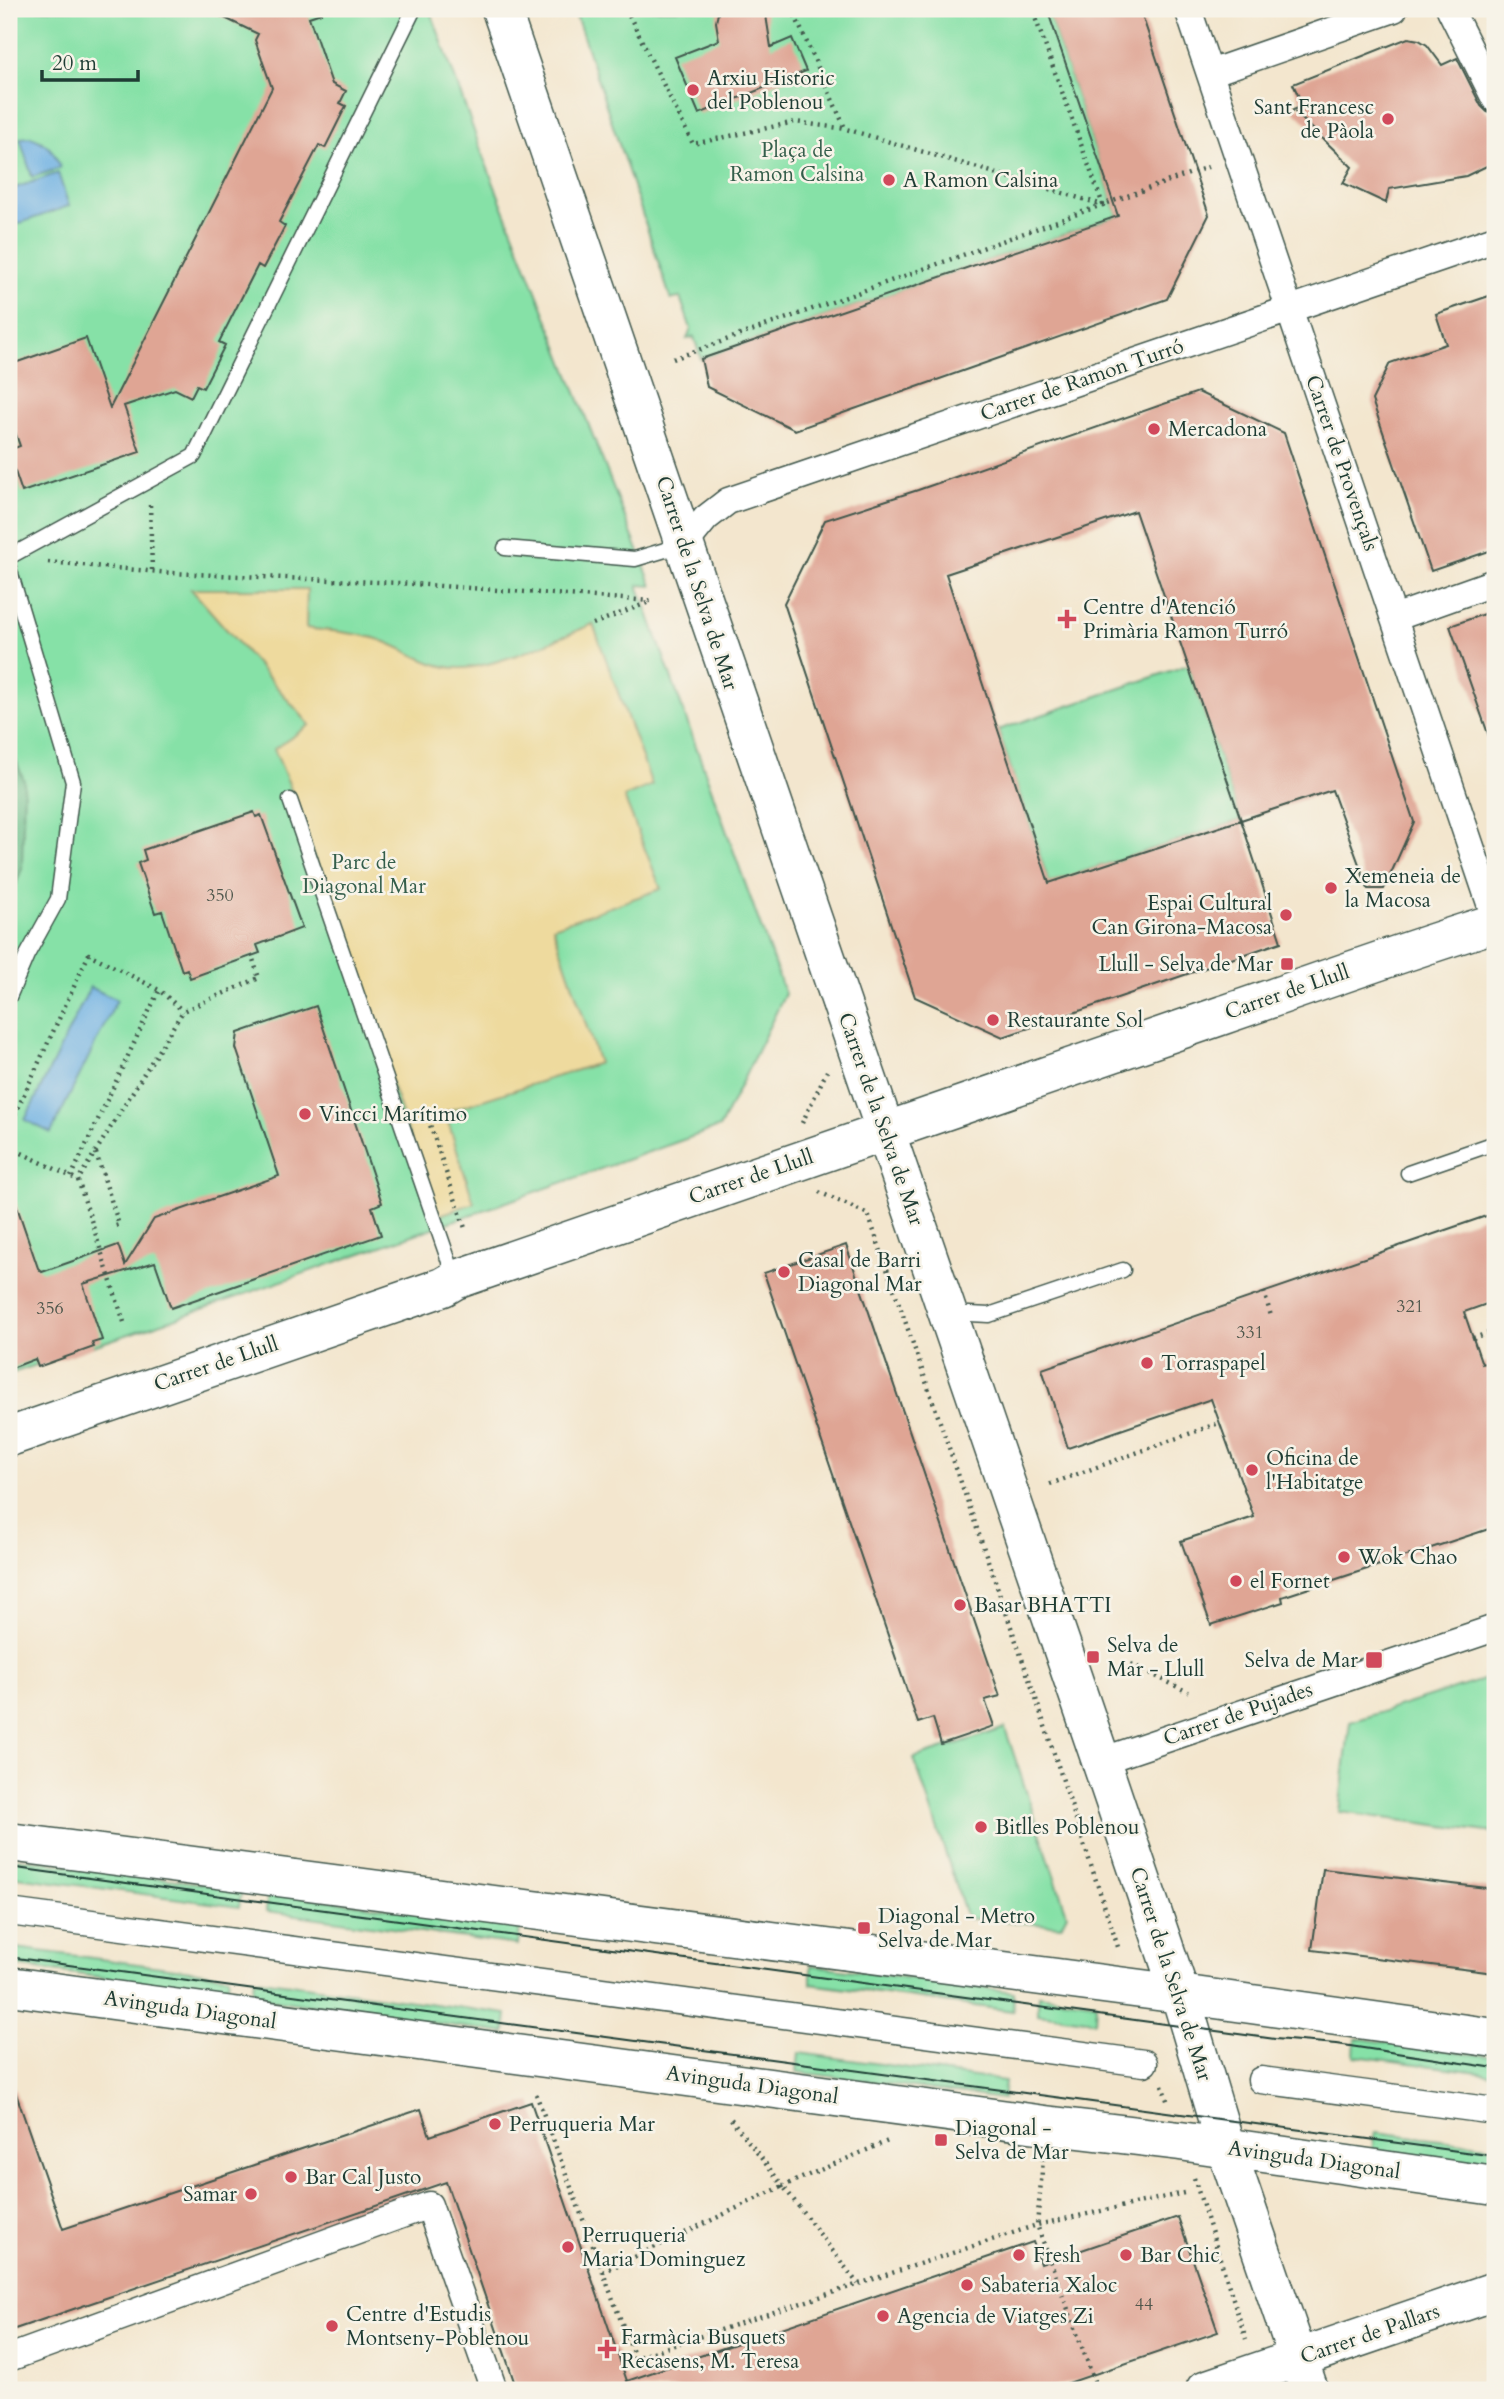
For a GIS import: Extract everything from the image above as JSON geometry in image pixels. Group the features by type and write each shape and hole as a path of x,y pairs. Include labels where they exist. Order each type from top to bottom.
{"street":[{"name":"Carrer de la Selva de Mar","path":"500,9 1101,1761 1180,1994 1226,2148 1303,2375"},
{"name":"Carrer de Provençals","path":"1188,9 1495,920"},
{"path":"1210,73 1394,9"},
{"path":"1450,9 1495,99"},
{"name":"Carrer de Ramon Turró","path":"684,545 706,518 729,501 1495,239"},
{"path":"1394,618 1495,582"},
{"name":"Carrer de Llull","path":"9,1437 443,1287 455,1280 884,1130 1495,920"},
{"name":"Carrer de Pujades","path":"1101,1761 1495,1628"},
{"path":"9,1842 1180,1994 1495,2038"},
{"path":"9,1912 1144,2063"},
{"name":"Avinguda Diagonal","path":"9,1986 1495,2186"},
{"path":"1261,2080 1495,2111"},
{"path":"9,2358 429,2205 494,2390"},
{"name":"Carrer de Pallars","path":"1205,2390 1303,2375 1495,2291"}],"lane":[{"path":"9,557 194,456 414,9"},
{"path":"506,548 635,559 684,545"},
{"path":"9,568 74,782 58,899 27,955 9,997"},
{"path":"290,800 455,1280"},
{"path":"1408,1172 1495,1143"},
{"path":"947,1313 989,1315 1123,1270"}],"path":[{"path":"626,9 693,144 795,122 846,129 1103,205"},
{"path":"792,9 846,129"},
{"path":"1032,9 1103,205"},
{"path":"673,359 1208,167"},
{"path":"149,482 152,570"},
{"path":"35,561 171,573 399,583 651,601 593,624"},
{"path":"9,1127 89,954 159,990 183,1011"},
{"path":"78,1180 183,1011 259,978 252,956"},
{"path":"71,1177 159,990"},
{"path":"428,1119 466,1231"},
{"path":"9,1147 78,1180 124,1322"},
{"path":"95,1152 119,1224 112,1227"},
{"name":"Carrer de la Selva de Mar","path":"811,1189 868,1214 1036,1699 1122,1960"},
{"path":"1264,1292 1271,1316"},
{"path":"1473,1338 1495,1331"},
{"path":"1050,1484 1219,1423"},
{"path":"1131,1664 1188,1692"},
{"path":"536,2094 635,2358 1037,2225 1184,2193"},
{"path":"731,2119 858,2284"},
{"path":"603,2272 783,2186 891,2140"},
{"path":"1043,2159 1037,2225 1097,2388"},
{"path":"1191,2170 1249,2346"}],"green space":[{"name":"Parc de Diagonal Mar","path":"9,9 430,9 483,156 652,586 638,585 785,994 720,1127 174,1319 9,1374"},
{"name":"Plaça de Ramon Calsina","path":"574,9 1047,9 1118,216 701,359 694,337 687,339 691,329 680,297 671,300"},
{"path":"1188,665 1241,820 1049,883 998,730"},
{"path":"9,743 24,781 22,868 9,903"},
{"path":"1495,1676 1495,1833 1339,1812 1350,1722"},
{"path":"1005,1728 1067,1914 1061,1926 967,1918 914,1758"},
{"path":"9,1857 242,1889 239,1907 9,1876"},
{"path":"268,1892 520,1926 518,1945 266,1911"},
{"path":"9,1947 229,1976 227,1994 9,1965"},
{"path":"811,1965 1014,1992 1013,2011 811,1984"},
{"path":"254,1979 507,2014 505,2033 252,1997"},
{"path":"1038,1995 1096,2003 1095,2021 1038,2014"},
{"path":"1355,2038 1495,2057 1495,2074 1354,2056"},
{"path":"799,2053 1005,2081 1003,2099 797,2072"},
{"path":"1375,2132 1495,2147 1495,2165 1372,2150"}],"sand":[{"path":"191,589 307,589 306,628 381,640 437,665 449,667 461,668 492,663 593,624 652,785 624,797 661,889 553,927 599,1063 445,1112 474,1203 437,1216 289,784 274,749 310,725"}],"water":[{"path":"30,137 50,148 60,168 32,177 20,138"},
{"path":"58,173 69,206 9,227 9,190"},
{"path":"90,987 117,1000 51,1133 25,1120"}],"building":[{"path":"206,9 320,9 321,13 309,17 332,84 346,91 340,103 346,106 325,148 319,145 279,222 285,226 263,268 258,265 219,342 225,345 203,388 197,385 191,397 175,389 124,406 140,452 22,492 9,454 9,450 20,446 9,415 9,365 86,338 110,408 272,88 255,40 258,34"},
{"path":"719,9 765,9 771,47 792,38 806,71 699,114 675,57 719,40 716,22"},
{"path":"1047,9 1140,9 1209,215 1167,299 795,430 707,387 701,359 1118,216"},
{"name":"Sant Francesc de Pàola","path":"1408,38 1427,45 1442,65 1457,58 1481,106 1495,115 1495,162 1466,176 1389,189 1386,203 1343,183 1352,167 1293,110 1303,106 1293,84"},
{"path":"1495,294 1495,549 1431,571 1372,400 1390,363 1446,344 1436,314"},
{"path":"1198,392 1284,433 1414,822 1384,889 1368,889 1332,790 1241,820 1281,942 1003,1037 915,997 784,603 825,520","holes":["1135,511 1241,820 1049,883 946,574"]},
{"path":"1495,610 1495,744 1492,745 1450,626"},
{"path":"254,812 256,817 261,815 302,928 257,945 260,953 190,978 187,969 182,971 162,911 155,913 138,863 146,860 143,850"},
{"name":"Vincci Marítimo","path":"316,1006 382,1203 372,1207 381,1235 171,1308 155,1262 83,1284 102,1340 92,1343 94,1347 38,1367 35,1359 9,1369 9,1196 13,1195 38,1268 42,1272 118,1245 125,1265 154,1219 279,1176 236,1048 238,1033"},
{"path":"1495,1213 1495,1301 1464,1312 1482,1364 1495,1360 1495,1527 1282,1597 1283,1602 1211,1625 1181,1541 1254,1517 1211,1399 1068,1448 1042,1369"},
{"path":"846,1245 1000,1696 985,1700 994,1726 941,1744 933,1718 918,1723 764,1273"},
{"path":"1323,1869 1495,1889 1495,1973 1312,1950"},
{"path":"13,2085 63,2229 421,2109 430,2136 531,2102 627,2381 1033,2242 1041,2264 1178,2217 1218,2332 1048,2390 517,2390 446,2182 9,2331 9,2086"}],"tram line":[{"path":"9,1867 1275,2039 1337,2044 1495,2068"},
{"path":"9,1957 1495,2156"}],"place":[{"name":"Arxiu Historic del Poblenou","path":"693,90"},
{"name":"Sant Francesc de Pàola","path":"1388,119"},
{"name":"A Ramon Calsina","path":"889,180"},
{"name":"Mercadona","path":"1154,429"},
{"name":"Centre d'Atenció Primària Ramon Turró","path":"1067,619"},
{"name":"Xemeneia de la Macosa","path":"1331,888"},
{"name":"Espai Cultural Can Girona-Macosa","path":"1286,915"},
{"name":"Llull - Selva de Mar","path":"1287,964"},
{"name":"Restaurante Sol","path":"993,1020"},
{"name":"Vincci Marítimo","path":"305,1114"},
{"name":"Casal de Barri Diagonal Mar","path":"784,1272"},
{"name":"Torraspapel","path":"1147,1363"},
{"name":"Oficina de l'Habitatge","path":"1252,1470"},
{"name":"Wok Chao","path":"1344,1557"},
{"name":"el Fornet","path":"1236,1581"},
{"name":"Basar BHATTI","path":"960,1605"},
{"name":"Selva de Mar - Llull","path":"1093,1657"},
{"name":"Selva de Mar","path":"1374,1660"},
{"name":"Bitlles Poblenou","path":"981,1827"},
{"name":"Diagonal - Metro Selva de Mar","path":"864,1928"},
{"name":"Perruqueria Mar","path":"495,2124"},
{"name":"Diagonal - Selva de Mar","path":"941,2140"},
{"name":"Bar Cal Justo","path":"291,2177"},
{"name":"Samar","path":"251,2194"},
{"name":"Perruqueria Maria Dominguez","path":"568,2247"},
{"name":"Fresh","path":"1019,2255"},
{"name":"Bar Chic","path":"1126,2255"},
{"name":"Sabateria Xaloc","path":"967,2285"},
{"name":"Agencia de Viatges Zi","path":"883,2316"},
{"name":"Centre d'Estudis Montseny-Poblenou","path":"332,2326"},
{"name":"Farmàcia Busquets Recasens, M. Teresa","path":"607,2349"}]}
